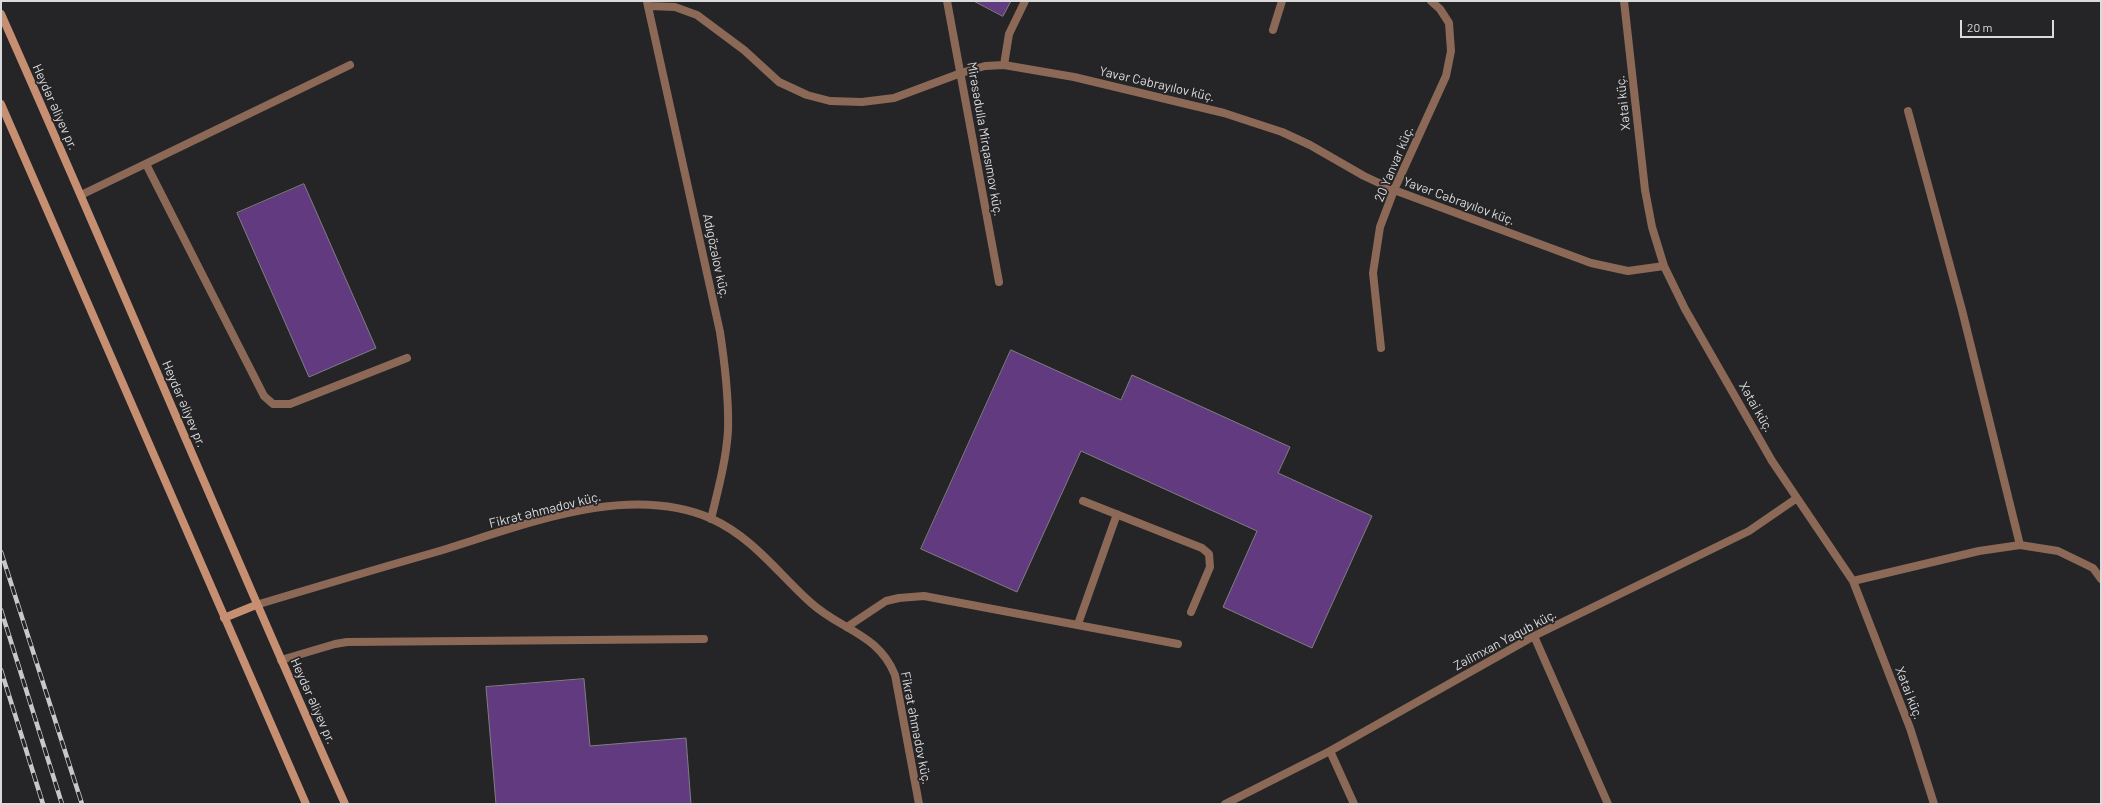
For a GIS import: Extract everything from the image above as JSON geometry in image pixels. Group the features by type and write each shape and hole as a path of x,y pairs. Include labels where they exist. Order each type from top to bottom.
{"main road":[{"name":"Heydər Əliyev pr.","path":"1,14 81,195 256,605 345,804"},
{"path":"1,104 306,804"},
{"path":"224,618 256,605"}],"street":[{"name":"Mirəsədulla Mirqasımov küç.","path":"947,1 999,282"},
{"path":"1004,65 1009,34 1025,1"},
{"path":"1274,30 1282,1"},
{"name":"20 Yanvar küç.","path":"1381,348 1373,273 1380,227 1394,190 1446,76 1451,51 1449,23 1440,9 1431,1"},
{"name":"Xətai küç.","path":"1624,1 1646,190 1652,227 1664,266 1686,309 1772,460 1853,581 1910,728 1934,804"},
{"name":"Yavər Cəbrayılov küç.","path":"648,3 675,7 696,16 744,50 779,82 807,95 830,101 862,102 894,98 984,66 1004,65 1074,77 1224,113 1282,132 1364,176 1394,190 1591,263 1628,271 1664,266"},
{"name":"Adıgözəlov küç.","path":"648,3 720,332 725,366 728,431 725,456 712,519"},
{"path":"81,195 350,65"},
{"path":"1908,111 1962,310 2020,545"},
{"path":"146,164 264,396 273,404 290,404 407,358"},
{"name":"Zəlimxan Yaqub küç.","path":"1225,804 1330,751 1534,636 1749,531 1797,498"},
{"path":"1083,501 1202,548 1209,554 1210,567 1192,612"},
{"name":"Fikrət Əhmədov küç.","path":"256,605 538,521 600,507 648,505 676,507 712,519 737,533 757,549 814,606 884,653 890,662 895,675 919,804"},
{"path":"1078,624 1117,514"},
{"path":"1853,581 1979,551 2020,545 2058,551 2093,568 2101,579"},
{"path":"847,627 886,601 924,596 1178,644"},
{"path":"1534,636 1608,804"},
{"path":"281,660 335,644 347,642 704,639"},
{"path":"1330,751 1354,804"}],"building":[{"path":"974,1 1011,1 1003,16"},
{"path":"304,184 376,348 309,377 237,213"},
{"path":"1011,350 1121,400 1132,375 1290,447 1278,473 1372,516 1312,648 1223,607 1257,531 1081,451 1017,592 921,549"},
{"path":"584,679 590,746 686,738 691,804 496,804 486,687"}],"railway":[{"path":"1,552 82,804"},
{"path":"1,610 62,804"},
{"path":"1,670 43,804"}]}
